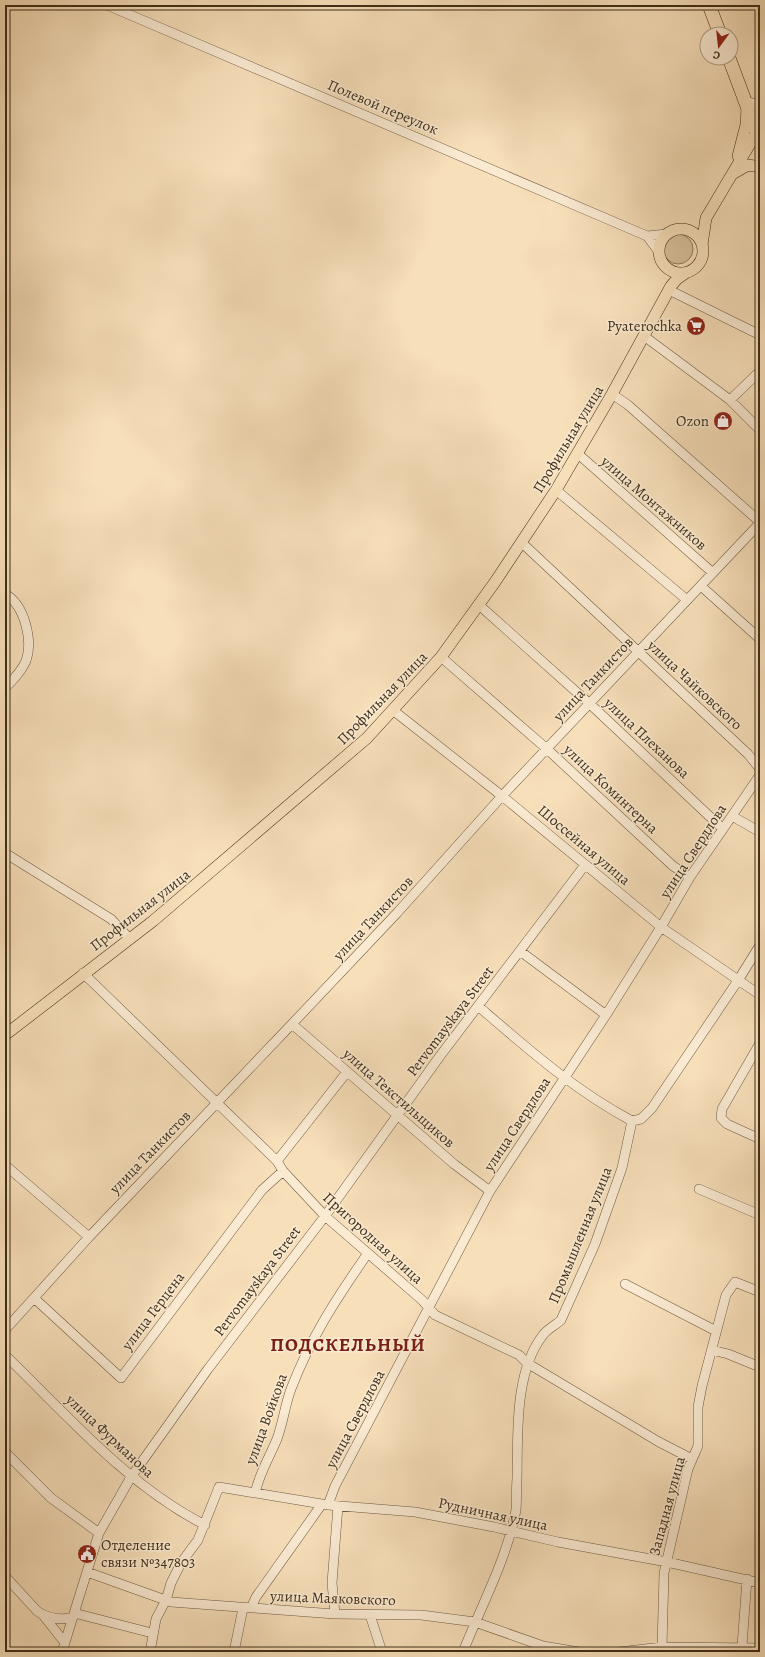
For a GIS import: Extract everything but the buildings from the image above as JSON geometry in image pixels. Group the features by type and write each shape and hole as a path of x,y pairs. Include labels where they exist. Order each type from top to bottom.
{"highway":[{"path":"709,5 717,26"},
{"path":"732,66 746,103 758,127"}],"main road":[{"path":"732,175 744,134 746,103"},
{"path":"706,218 701,262 687,272 676,272 667,267 661,260 660,252 662,240 667,234 678,229 685,229 699,224 706,218 732,175 758,127"},
{"path":"732,175 748,165 760,167"},
{"path":"685,229 697,235 702,245"},
{"path":"667,267 671,278 670,288"},
{"name":"Профильная улица","path":"5,1035 129,938 153,922 350,753 394,711 442,658 556,490 612,394 670,288 676,279 687,272"}],"street":[{"name":"Полевой переулок","path":"107,5 647,236"},
{"path":"746,103 760,105"},
{"path":"647,236 667,234"},
{"path":"647,236 660,252"},
{"path":"670,288 760,335"},
{"path":"644,336 730,400 760,430"},
{"path":"730,400 760,371"},
{"path":"612,394 628,405 760,522"},
{"name":"улица Монтажников","path":"577,453 713,573"},
{"path":"556,490 687,600"},
{"name":"улица Танкистов","path":"5,1330 88,1237 397,913 502,796 760,522"},
{"name":"улица Чайковского","path":"521,542 748,754 760,769"},
{"path":"701,586 760,639"},
{"path":"5,594 17,605 20,612 26,629 29,651 18,675 5,688"},
{"name":"улица Плеханова","path":"479,605 590,704 723,829"},
{"name":"улица Коминтерна","path":"442,658 546,749 673,866 690,877"},
{"name":"Шоссейная улица","path":"394,711 502,796 661,927 739,979 760,995"},
{"name":"улица Свердлова","path":"234,1652 247,1608 325,1504 490,1191 606,1014 661,927 690,877 760,775"},
{"path":"732,816 760,832"},
{"path":"5,853 112,918 129,938"},
{"name":"Pervomayskaya Street","path":"64,1647 99,1533 131,1477 208,1369 325,1216 478,1006 585,865"},
{"path":"478,1006 563,1078 607,1108 632,1121 641,1118 652,1108 739,979 760,945"},
{"path":"520,951 606,1014"},
{"name":"Пригородная улица","path":"83,974 218,1102 277,1161 283,1170 325,1216 422,1300 435,1315 519,1355 527,1363 659,1442 692,1459"},
{"name":"улица Текстильщиков","path":"292,1024 454,1164 490,1191"},
{"path":"760,1043 757,1053 722,1109 721,1118 727,1124 760,1139"},
{"path":"277,1161 347,1072"},
{"name":"Промышленная улица","path":"462,1652 511,1532 516,1509 518,1429 523,1380 527,1363 543,1334 554,1328 561,1320 595,1244 622,1168 632,1121"},
{"path":"5,1165 88,1237"},
{"name":"улица Герцена","path":"34,1298 121,1378 262,1190 283,1170"},
{"path":"699,1189 760,1215"},
{"name":"улица Войкова","path":"255,1493 260,1473 276,1439 291,1390 315,1334 368,1253"},
{"name":"Западная улица","path":"662,1647 663,1584 688,1469 700,1438 698,1407 716,1331 726,1295 735,1282 760,1292"},
{"path":"625,1284 716,1331"},
{"path":"712,1350 728,1354 760,1367"},
{"name":"улица Фурманова","path":"5,1355 131,1477 183,1513 205,1524"},
{"path":"5,1452 51,1498 99,1533"},
{"name":"Рудничная улица","path":"205,1524 219,1487 338,1506 415,1512 667,1562 760,1583"},
{"path":"336,1614 332,1583 338,1506"},
{"path":"150,1652 152,1633 156,1619 166,1600 171,1583 181,1563 191,1551 205,1524"},
{"name":"улица Маяковского","path":"87,1572 166,1600 247,1608 336,1614 421,1615 474,1622 543,1646 579,1652"},
{"path":"5,1576 37,1611 43,1615 59,1620 73,1615 152,1633"},
{"path":"742,1646 747,1579"},
{"path":"43,1615 64,1647"},
{"path":"370,1615 382,1652"},
{"path":"619,1652 638,1651 662,1647 742,1646 760,1648"}],"shaded area":[{"path":"678,234 689,238 693,249 689,260 678,264 667,260 663,249 667,238"}],"place":[{"name":"Pyaterochka","path":"696,326"},
{"name":"Ozon","path":"723,421"},
{"name":"Отделение связи №347803","path":"87,1554"}],"district":[{"name":"ПОДСКЕЛЬНЫЙ","path":"348,1344"}]}
